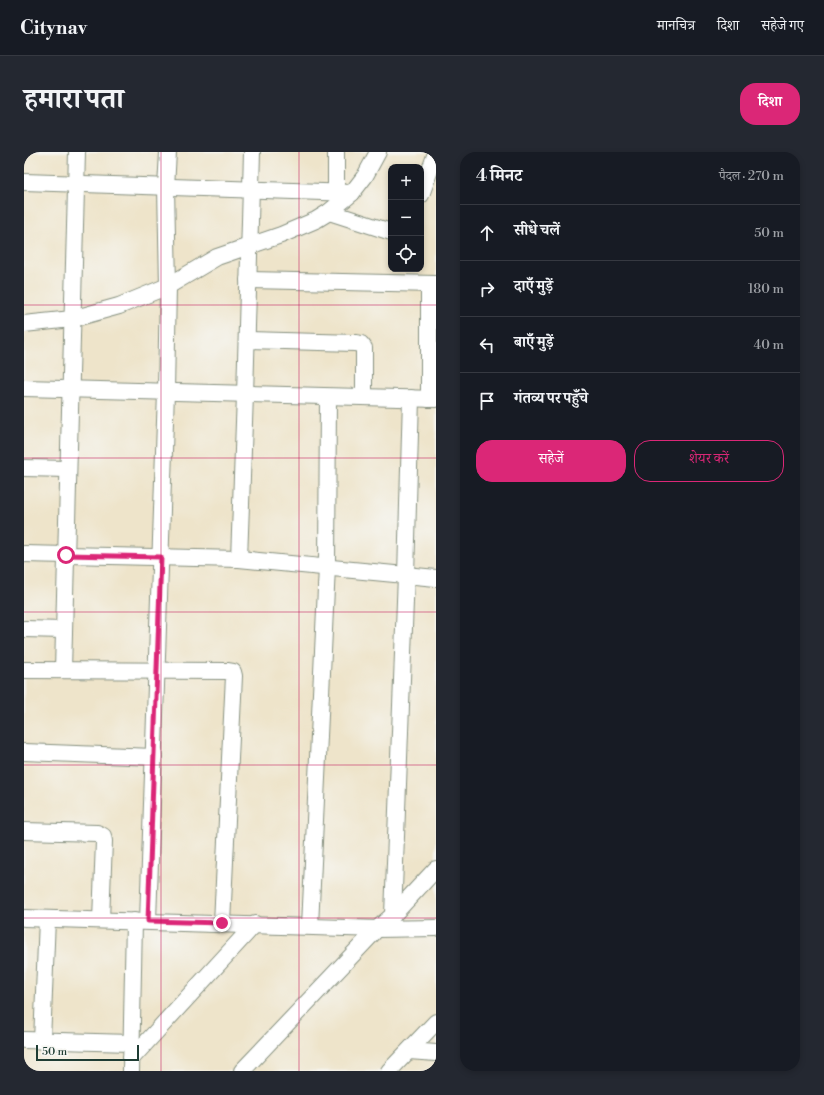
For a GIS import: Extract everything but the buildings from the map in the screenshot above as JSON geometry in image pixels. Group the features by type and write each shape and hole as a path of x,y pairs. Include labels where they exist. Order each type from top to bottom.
{"street":[{"path":"62,670 77,152"},
{"path":"131,1058 154,756 166,392 168,286 166,187 168,152"},
{"path":"239,559 252,152"},
{"path":"336,152 336,192"},
{"path":"24,324 72,319 119,306 168,286 217,257 281,235 316,220 329,212 352,193 365,176 378,152"},
{"path":"424,187 436,153"},
{"path":"24,182 352,193"},
{"path":"329,212 388,231"},
{"path":"24,388 432,399 432,284 248,280"},
{"path":"247,340 362,344 364,348 364,398"},
{"path":"310,926 327,567 328,397"},
{"path":"393,915 411,398"},
{"path":"24,468 68,469"},
{"path":"24,554 239,559 436,578"},
{"path":"24,629 64,630"},
{"path":"24,670 233,672 222,923"},
{"path":"24,752 154,756"},
{"path":"24,831 97,833 102,836 104,841 101,920"},
{"path":"242,1071 436,869"},
{"path":"24,918 377,929 436,928"},
{"path":"42,1041 47,919"},
{"path":"131,1058 255,924"},
{"path":"389,1071 436,1022"},
{"path":"24,1040 42,1041 131,1058"},
{"path":"409,1051 436,1053"}],"route":[{"path":"66,555 161,557 148,921 222,923"}]}
